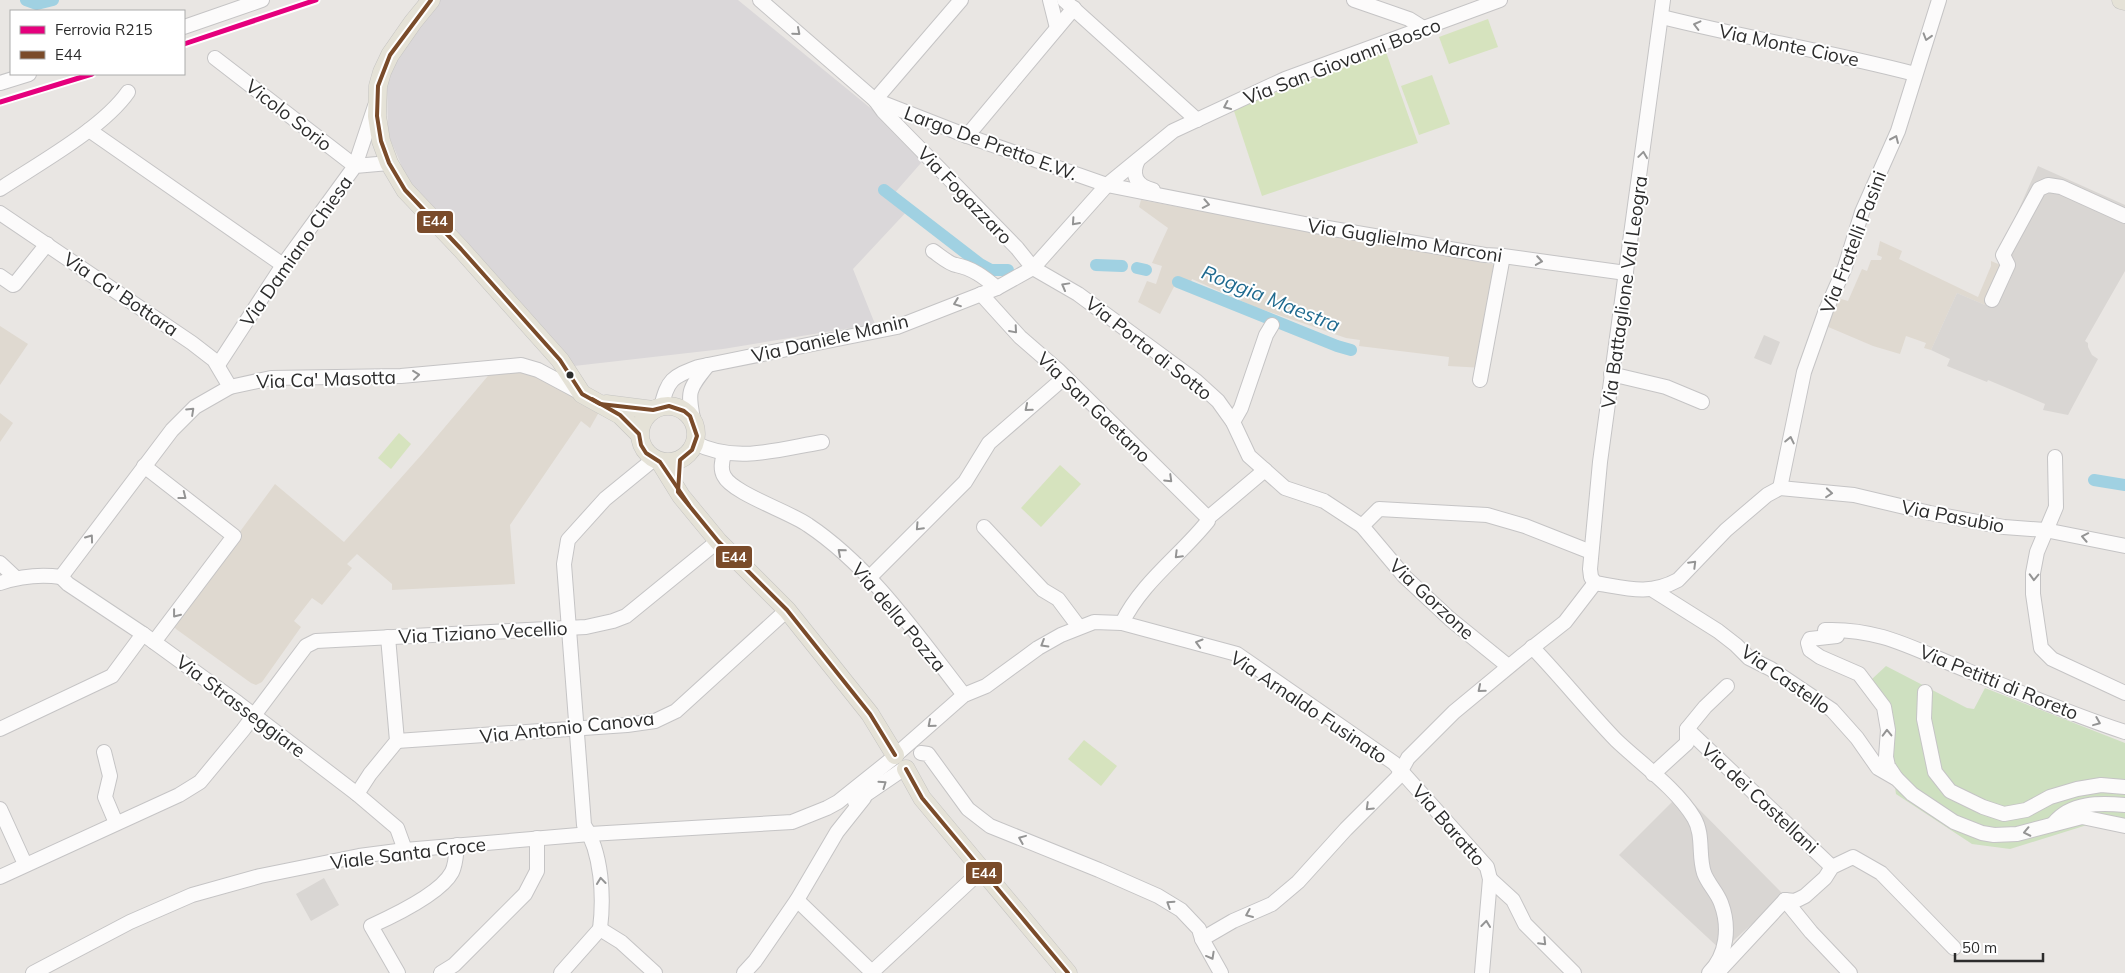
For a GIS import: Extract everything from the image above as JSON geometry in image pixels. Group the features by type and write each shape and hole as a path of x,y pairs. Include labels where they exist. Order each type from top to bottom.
{"main road":[{"path":"431,0 390,55 382,72 377,100 377,116 381,141 389,163 406,190 462,249 560,360 582,394 620,415 639,434"},
{"path":"2121,0 2125,2"},
{"path":"600,404 657,408 677,407 684,411 694,423 697,436 695,443 687,456 680,460 670,463 657,461"},
{"path":"657,408 646,416 641,425 639,434 641,444 646,453 657,461 678,492 718,541 787,610 870,714 922,798 1068,973"},
{"path":"678,492 680,460"}],"street":[{"path":"185,27 262,0"},
{"path":"760,0 876,100 962,0"},
{"path":"1050,0 1057,28"},
{"path":"1354,0 1409,19 1425,29"},
{"name":"Via San Giovanni Bosco","path":"1033,268 1107,185 1173,131 1285,79 1500,0"},
{"name":"Via Battaglione Val Leogra","path":"1595,583 1590,577 1594,510 1663,0"},
{"name":"Via Fratelli Pasini","path":"1780,488 1804,372 1829,303 1845,268 1862,212 1898,132 1939,0"},
{"path":"966,136 1057,28 1069,4 1197,120"},
{"name":"Via Monte Ciove","path":"1662,17 1730,34 1879,64 1915,74"},
{"name":"Vicolo Sorio","path":"215,58 355,166 377,100"},
{"path":"0,83 26,75"},
{"path":"0,189 89,130 117,107 128,92"},
{"name":"Largo De Pretto E.W.","path":"876,100 966,136 1107,185"},
{"name":"Via Fogazzaro","path":"876,100 883,111 1017,248 1033,268"},
{"path":"89,130 283,265"},
{"name":"Via Guglielmo Marconi","path":"1138,160 1134,173 1139,184 1148,189 1185,200"},
{"name":"Via Damiano Chiesa","path":"218,365 283,265 355,166 389,163"},
{"name":"Via Guglielmo Marconi","path":"1107,185 1310,225 1485,255 1626,273"},
{"path":"1992,300 2008,265 2003,255 2038,188 2048,185 2061,187 2125,216"},
{"name":"Via Ca' Bottara","path":"0,213 192,343 218,365 230,387"},
{"path":"0,276 13,285 16,284 47,244"},
{"path":"933,251 956,265 961,264 984,276 996,288"},
{"path":"1480,380 1503,256"},
{"name":"Via Daniele Manin","path":"674,377 698,367 897,327 996,288 1033,268"},
{"name":"Via Porta di Sotto","path":"1033,268 1078,294 1196,381 1218,401 1233,422 1249,456 1265,470"},
{"name":"Via San Gaetano","path":"981,294 1020,337 1065,377 1208,518"},
{"path":"1233,422 1241,408 1266,335 1272,325"},
{"name":"Via Ca' Masotta","path":"62,577 172,430 195,407 230,387 271,378 401,376 521,365 538,370 582,394"},
{"path":"690,388 708,365"},
{"path":"1611,374 1666,387 1702,402"},
{"path":"657,408 666,387 674,377 685,379 690,388 690,405 694,423"},
{"path":"870,577 965,482 989,443 1065,377"},
{"path":"695,443 708,450 724,454 752,453 822,442"},
{"name":"Via della Pozza","path":"724,454 721,465 722,474 731,484 808,525 870,577 964,695"},
{"path":"2055,457 2056,507 2037,552 2033,573 2041,648 2052,659 2125,693"},
{"path":"561,973 600,929 602,912 601,877 590,834 584,825 564,564 568,540 605,498 657,461"},
{"path":"0,729 112,676 148,638 234,536 144,466"},
{"path":"1122,623 1148,583 1192,540 1208,522 1208,518 1265,470"},
{"name":"Via Gorzone","path":"1265,470 1285,488 1324,501 1362,526 1405,577 1450,619 1508,666"},
{"path":"1202,939 1233,921 1272,904 1285,893 1378,798 1402,771 1408,758 1454,712 1508,666 1565,622 1595,583 1653,590 1678,580 1726,530 1767,495 1780,488"},
{"name":"Via Pasubio","path":"1780,488 1854,495 1930,513 2004,527 2045,530 2125,546"},
{"path":"1362,526 1378,509 1487,515 1525,526 1591,552"},
{"path":"984,526 1043,590 1058,599 1079,627"},
{"name":"Via Tiziano Vecellio","path":"0,877 179,795 200,782 306,646 316,641 570,628 595,625 626,616 718,541"},
{"path":"0,563 16,578"},
{"path":"0,583 16,578 46,575 62,577"},
{"name":"Via Strasseggiare","path":"62,577 68,584 148,638 254,715 357,794 397,828 405,850"},
{"name":"Via Castello","path":"1653,590 1718,631 1749,658 1771,669 1832,710 1857,738 1878,768 1897,779 1912,794 1954,822 1982,833 2017,834 2050,827 2082,817 2125,826"},
{"name":"Via Antonio Canova","path":"397,741 576,729 655,721 676,711 787,610"},
{"name":"Via Arnaldo Fusinato","path":"899,761 964,695 986,686 1038,648 1061,634 1094,622 1122,623 1237,654 1394,763 1402,771"},
{"name":"Via Petitti di Roreto","path":"1825,630 1860,630 1901,642 1964,670 2125,732"},
{"name":"Via Petitti di Roreto","path":"1873,634 1861,637 1810,639 1808,643 1810,650 1820,657 1859,674 1884,707 1888,730 1886,757 1888,766 1897,779"},
{"path":"357,794 370,774 397,741 388,637"},
{"path":"1532,647 1616,739 1672,791 1694,818 1701,840 1704,873 1721,903 1726,931 1725,948 1710,971"},
{"path":"1653,774 1687,744 1687,729 1705,707 1727,686"},
{"path":"1926,692 1924,719 1935,772 1950,791 1983,807 2004,814 2026,810 2050,797 2077,788 2101,785 2125,787"},
{"name":"Via dei Castellani","path":"1687,729 1832,867"},
{"path":"104,752 110,776 105,797 116,823"},
{"path":"921,753 928,754 968,809 990,826 1099,870 1158,896 1181,910 1192,920 1198,929 1221,973"},
{"name":"Viale Santa Croce","path":"33,973 130,922 192,895 260,876 359,856 405,850 590,834 767,825 792,822 864,798 899,761"},
{"name":"Viale Santa Croce","path":"837,806 899,761"},
{"name":"Via Baratto","path":"1402,771 1487,867 1490,879 1482,973"},
{"path":"744,973 755,961 797,900 837,832 864,798"},
{"path":"2050,827 2059,816 2072,809 2103,803 2125,805"},
{"path":"837,806 837,832"},
{"path":"0,809 25,864"},
{"path":"441,973 454,965 525,894 537,871 537,838"},
{"path":"398,973 371,926 406,909 437,887 451,873 456,860 457,845"},
{"path":"1785,900 1795,901 1805,896 1825,878 1832,867 1853,857 1881,873 1954,948"},
{"path":"1490,879 1513,900 1525,924 1574,973"},
{"path":"797,900 872,973 970,882"},
{"path":"1710,971 1720,970 1785,900"},
{"path":"1785,900 1811,932 1850,973"},
{"path":"600,929 621,942 655,973"}],"shaded area":[{"path":"440,0 738,0 928,155 892,196 909,209 853,269 875,324 723,349 574,366 409,183 388,134 387,83 398,51 429,10"},
{"path":"2038,166 2125,205 2125,271 2085,341 2088,343 2092,355 2098,359 2068,415 2043,410 2045,404 1988,380 1987,382 1947,366 1950,359 1931,350 1957,293 1985,305 2003,266 1998,256"},
{"path":"1141,200 1502,266 1484,368 1448,366 1449,357 1359,346 1360,340 1346,338 1255,307 1192,279 1191,282 1179,277 1160,314 1138,302 1147,281 1156,284 1162,266 1152,263 1168,228 1139,207"},
{"path":"1880,241 1902,251 1899,259 1978,297 1991,266 1991,261 2003,266 1985,305 1957,293 1931,350 1924,348 1926,343 1906,336 1900,354 1873,346 1826,326 1838,298 1848,301 1862,269 1867,271 1871,260 1881,260 1882,257 1877,255"},
{"path":"0,326 28,344 0,385"},
{"path":"1764,335 1780,342 1771,365 1754,358"},
{"path":"517,361 599,412 590,428 581,421 510,525 515,584 392,590 392,584 357,554 347,564 352,568 322,605 312,598 294,621 301,627 262,682 256,685 176,629 172,624 275,484 344,542 423,453 498,364"},
{"path":"0,413 13,423 0,442"},
{"path":"1682,792 1784,895 1722,951 1619,855"},
{"path":"324,878 339,905 311,921 296,894"}],"green space":[{"path":"1488,19 1498,47 1449,64 1439,37"},
{"path":"1386,52 1418,143 1262,196 1233,108"},
{"path":"1432,75 1450,124 1419,135 1401,86"},
{"path":"399,433 411,444 391,469 378,458"},
{"path":"1060,465 1081,484 1041,527 1021,508"},
{"path":"1886,666 1967,708 1974,709 1985,688 2125,743 2125,832 2087,825 2010,849 1972,844 1896,794 1886,727 1870,690 1872,679"},
{"path":"1084,740 1117,766 1101,786 1068,759"}],"waterway":[{"name":"Roggia Maestra","path":"26,0 37,4 53,0"},
{"name":"Roggia Maestra","path":"884,190 980,264 991,270 1008,270"},
{"name":"Roggia Maestra","path":"1096,265 1122,266"},
{"name":"Roggia Maestra","path":"1137,268 1146,270"},
{"name":"Roggia Maestra","path":"1178,282 1351,350"},
{"name":"Roggia Maestra","path":"2094,480 2125,485"}],"rail line":[{"name":"R215","path":"185,44 316,0"},
{"name":"R215","path":"0,102 89,75"}],"transit line":[{"name":"E44","path":"431,0 390,55 378,86 377,116 381,141 389,163 405,190 461,249 560,360 582,394 600,404 653,410 669,406 684,411 690,416 697,436 692,450 680,460 678,492 718,541 787,610 870,714 895,755"},
{"name":"E44","path":"592,399 620,415 639,434 641,445 646,453 660,462 689,505"},
{"name":"E44","path":"906,769 922,798 1068,973"}]}
